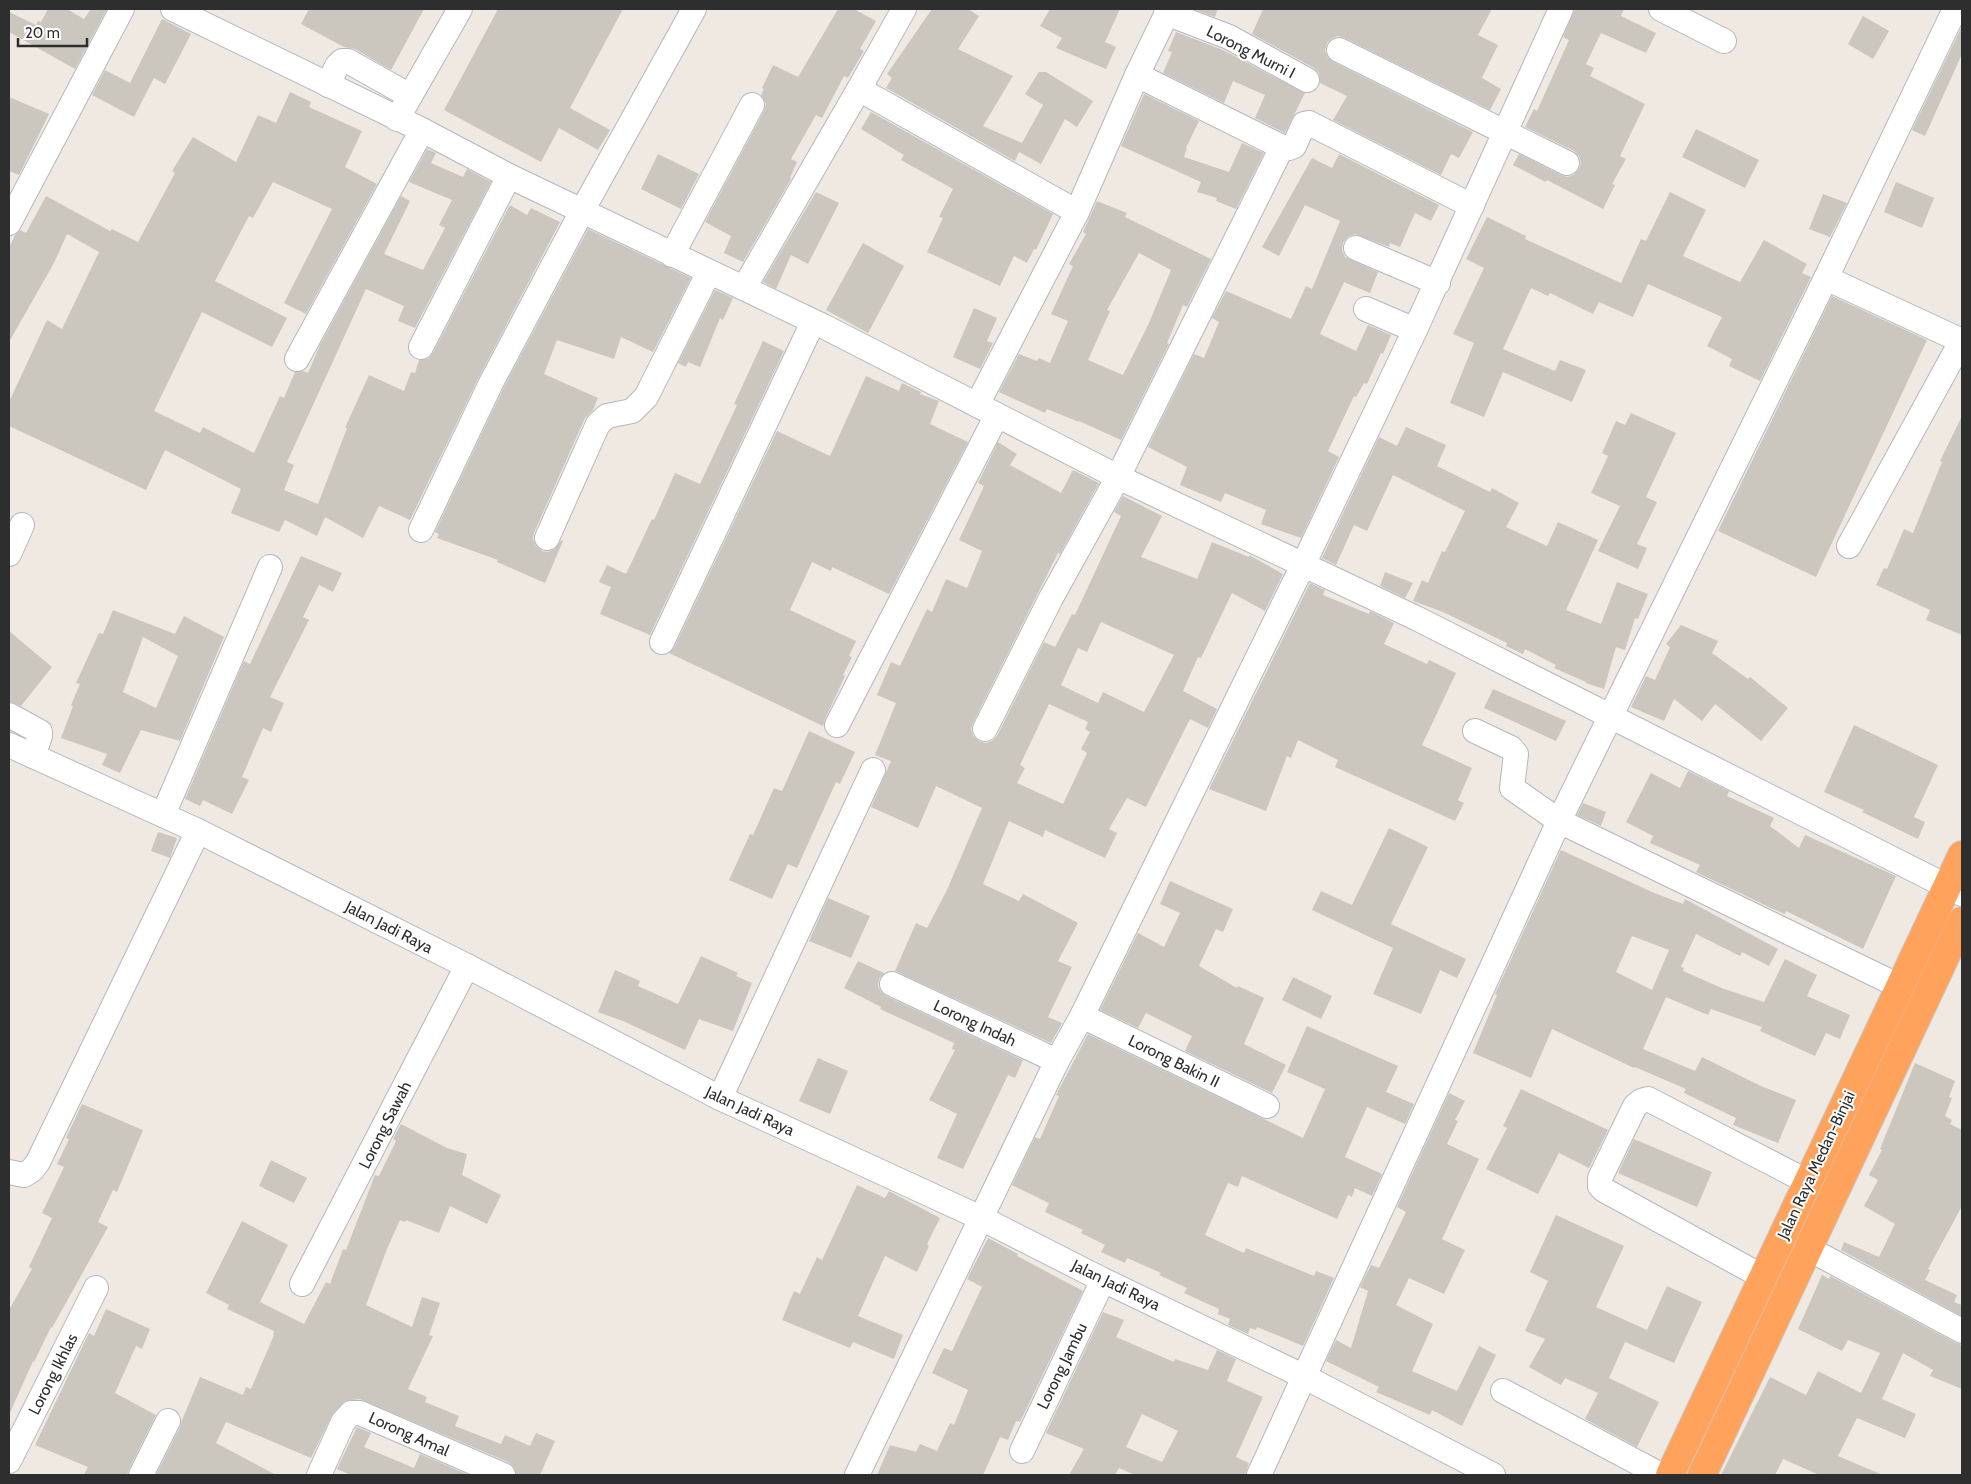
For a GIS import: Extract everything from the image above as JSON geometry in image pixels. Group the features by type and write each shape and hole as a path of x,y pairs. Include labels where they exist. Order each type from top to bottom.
{"highway":[{"name":"Jalan Raya Medan-Binjai","path":"1670,1475 1899,986 1955,891 1962,855"},
{"name":"Jalan Raya Medan-Binjai","path":"1702,1475 1962,921"}],"street":[{"path":"9,223 122,9"},
{"path":"173,9 422,130 509,176 744,288 1118,477 1416,618 1955,891"},
{"path":"397,119 460,9"},
{"path":"421,530 491,382 582,211 694,9"},
{"path":"744,288 904,9"},
{"path":"857,1475 1057,1061 1082,1016 1416,330 1561,9"},
{"path":"1661,9 1724,41"},
{"path":"1259,1475 1560,821 1826,278 1955,9"},
{"path":"837,725 987,410 1137,75 1168,11"},
{"name":"Lorong Murni I","path":"1168,11 1242,44 1307,80"},
{"path":"1339,50 1567,163"},
{"path":"328,85 337,66 342,61 348,61 410,96"},
{"path":"1137,75 1282,147 1294,146 1304,124 1309,123 1472,206"},
{"path":"859,90 1077,212"},
{"path":"672,255 752,105"},
{"path":"297,359 422,130"},
{"path":"985,730 1051,598 1118,477 1282,147"},
{"path":"422,347 509,176"},
{"path":"1356,248 1438,283"},
{"path":"547,538 598,424 607,416 632,411 646,397 709,272"},
{"path":"1826,278 1962,340 1848,546"},
{"path":"1366,309 1416,330"},
{"path":"662,642 812,322"},
{"path":"9,554 22,525"},
{"path":"163,815 270,568"},
{"path":"9,715 40,732 33,756"},
{"path":"1475,731 1511,748 1516,754 1512,788 1560,821 1899,986"},
{"name":"Jalan Jadi Raya","path":"9,745 198,831 467,966 720,1098 981,1218 1103,1280 1305,1377 1493,1475"},
{"path":"720,1098 873,770"},
{"path":"9,1172 24,1175 32,1170 38,1162 198,831"},
{"name":"Lorong Sawah","path":"302,1284 467,966"},
{"name":"Lorong Indah","path":"892,984 1057,1061"},
{"name":"Lorong Bakin II","path":"1082,1016 1267,1106"},
{"path":"1763,1278 1604,1190 1600,1186 1600,1178 1635,1106 1641,1100 1648,1099 1808,1182"},
{"path":"1809,1248 1962,1331"},
{"name":"Lorong Jambu","path":"1022,1451 1103,1280"},
{"name":"Lorong Ikhlas","path":"9,1461 96,1288"},
{"path":"1503,1391 1661,1475"},
{"name":"Lorong Amal","path":"319,1475 343,1422 351,1413 360,1413 489,1472"},
{"path":"141,1475 168,1421"}],"building":[{"path":"48,9 67,9 84,19 91,9 107,9 75,69 9,32 9,12 36,25 38,21 41,22"},
{"path":"309,9 424,9 391,70 355,49 344,47 301,24"},
{"path":"498,9 623,9 570,108 610,130 598,150 559,128 541,162 444,110"},
{"path":"838,9 854,9 876,21 860,49 864,51 848,78 844,76 822,118 816,115 791,159 797,162 791,179 743,262 724,253 731,236 705,222 764,111 766,104 761,95 764,89 762,88 773,65 798,77"},
{"path":"932,9 968,9 979,16 958,49 1013,76 983,126 1022,143 1043,105 1025,94 1039,72 1046,72 1093,101 1077,127 1065,119 1041,164 1019,152 1015,161 886,88 892,78 887,74"},
{"path":"1050,9 1120,9 1105,42 1116,47 1106,69 1056,48 1062,38 1040,26"},
{"path":"1193,9 1218,9 1215,17"},
{"path":"1263,9 1492,9 1478,35 1498,45 1482,78 1501,89 1490,110 1345,38 1338,36 1327,43 1325,51 1328,58 1333,62 1473,132 1459,158 1451,154 1441,175 1333,120 1347,96 1320,83 1319,73 1314,68 1252,34"},
{"path":"1575,9 1624,9 1621,16 1656,33 1646,53 1601,33 1586,64 1594,68 1590,76 1645,104 1620,156 1626,159 1612,184 1615,185 1603,209 1513,165 1519,154 1567,177 1574,175 1579,169 1581,163 1579,156 1574,151 1525,127 1534,109 1537,111 1569,40 1563,37"},
{"path":"1863,16 1889,31 1873,59 1848,44"},
{"path":"162,19 191,34 165,84 154,78 134,117 92,95 105,70 130,83"},
{"path":"1962,26 1962,54 1925,136 1912,130"},
{"path":"1176,32 1223,50 1305,93 1285,133 1255,118 1265,95 1233,81 1224,103 1163,73 1172,52 1168,51"},
{"path":"290,92 311,102 309,107 362,131 345,167 377,184 306,314 284,303 332,209 273,182 253,218 249,216 215,281 287,318 272,347 202,312 154,411 200,433 203,427 254,453 280,396 284,398 295,372 303,371 308,373 320,345 401,196 410,201 384,254 423,270 445,228 439,225 452,200 409,182 427,149 436,153 431,163 463,177 467,169 491,182 415,328 398,321 404,306 366,289 287,462 294,465 284,490 318,504 347,428 345,428 369,375 404,391 411,372 415,373 419,360 428,359 433,353 510,205 527,215 531,208 560,222 479,377 410,520 379,506 363,538 325,517 317,536 285,520 279,532 231,513 241,489 165,450 146,490 9,426 9,402 47,320 62,329 99,252 67,234 54,263 9,342 9,248 15,235 20,230 26,233 46,196 110,231 112,229 138,242 175,173 172,171 193,137 236,162 258,115 276,123"},
{"path":"1144,94 1199,121 1186,148 1184,157 1229,172 1242,143 1264,153 1236,209 1216,201 1217,198 1197,192 1201,182 1121,146"},
{"path":"9,97 49,114 19,175 9,171"},
{"path":"871,112 1053,214 1036,250 1034,249 1027,263 1014,256 1000,286 927,252 943,218 939,217 953,189 901,160 904,155 861,129"},
{"path":"1696,129 1759,160 1745,188 1682,157"},
{"path":"658,154 699,174 681,209 641,189"},
{"path":"1339,154 1439,205 1431,221 1415,213 1400,247 1390,243 1389,247 1355,234 1348,237 1343,243 1342,250 1345,257 1378,272 1370,293 1344,282 1320,334 1356,351 1368,325 1391,335 1367,384 1364,383 1356,397 1354,396 1328,451 1339,457 1301,538 1261,524 1266,510 1225,493 1221,502 1180,485 1187,467 1148,447 1194,354 1204,358 1219,322 1212,318 1226,291 1291,319 1306,286 1312,289 1340,221 1305,205 1279,256 1262,247 1312,158 1332,168"},
{"path":"1896,182 1934,198 1922,228 1884,212"},
{"path":"816,192 839,203 808,264 791,255 776,289 763,282"},
{"path":"1670,192 1706,210 1683,256 1740,282 1764,240 1807,264 1802,273 1811,277 1760,381 1729,366 1732,359 1707,346 1722,317 1648,284 1633,317 1599,302 1593,314 1550,293 1548,296 1531,288 1503,349 1555,371 1560,360 1586,370 1572,402 1503,372 1484,417 1450,403 1474,343 1453,334 1484,268 1466,259 1487,217 1526,236 1525,239 1621,283 1641,239 1646,241"},
{"path":"1823,194 1847,203 1830,237 1809,229"},
{"path":"1097,201 1127,213 1125,217 1211,259 1187,307 1183,305 1167,343 1169,344 1121,440 1047,409 1045,413 999,392 1019,354 1037,361 1039,358 1050,363 1068,321 1051,314 1073,266 1069,264 1086,234 1083,232","holes":["1139,253 1171,270 1149,323 1123,375 1088,360 1110,311 1107,310"]},
{"path":"588,229 691,278 653,352 621,337 614,359 557,340 544,374 598,398 593,410 585,418 534,533 533,539 536,546 542,551 548,552 555,549 561,540 563,541 545,583 497,562 498,560 437,538 439,534 435,532 503,389"},
{"path":"863,243 904,266 868,333 826,310"},
{"path":"715,290 733,298 723,320 720,318 700,367 688,362 686,367 678,363"},
{"path":"1832,296 1927,340 1816,577 1718,531"},
{"path":"974,308 997,318 987,341 993,343 980,369 953,357"},
{"path":"763,341 784,351 650,635 600,614 611,587 599,582 607,565 626,574 652,519 654,520 675,473 700,484 737,405 734,404"},
{"path":"866,376 899,391 902,383 921,392 920,394 939,401 930,424 968,442 889,594 832,567 831,571 812,562 790,610 856,641 849,656 852,657 843,675 845,676 823,726 669,653 674,648 777,431 830,456"},
{"path":"1631,413 1676,433 1646,497 1657,502 1637,544 1647,548 1638,569 1598,551 1620,506 1591,493 1608,456 1602,453 1616,421 1625,425"},
{"path":"1962,416 1962,635 1926,620 1930,610 1876,585 1884,568 1887,569 1904,529 1913,533 1942,462 1940,461"},
{"path":"1406,427 1446,445 1437,466 1490,492 1492,488 1519,503 1506,527 1547,546 1558,522 1598,540 1566,610 1601,624 1617,582 1648,594 1638,619 1635,618 1625,650 1616,647 1604,689 1554,668 1556,665 1525,649 1523,654 1506,646 1507,643 1443,612 1413,601 1422,580 1428,583 1442,551 1445,552 1465,511 1393,475 1367,531 1354,525 1336,565 1322,558 1379,437 1397,446"},
{"path":"998,442 1017,454 1010,465 1061,493 1073,470 1099,483 1060,554 1058,553 973,723 971,729 973,736 979,741 986,743 992,741 997,736 1044,642 1055,647 1072,614 1075,615 1121,516 1114,512 1123,496 1162,516 1141,557 1197,579 1212,542 1249,557 1249,555 1283,574 1265,611 1232,593 1201,658 1198,657 1183,691 1217,709 1208,728 1190,719 1146,807 1127,798 1109,829 1117,833 1105,858 1045,830 1043,837 1009,821 983,884 1019,901 1023,894 1078,923 1058,961 1072,967 1048,1017 1062,1023 1051,1043 895,971 916,923 927,928 947,890 982,808 936,786 918,828 871,807 891,761 875,755 896,703 877,695 891,662 900,666 927,609 932,612 946,579 967,588 982,551 959,540 984,486 978,483","holes":["1101,622 1174,655 1144,712 1103,692 1098,703 1061,685 1078,648 1087,652","1049,704 1088,722 1085,729 1090,732 1081,749 1087,753 1063,804 1017,783 1025,768 1020,765"]},
{"path":"301,556 342,573 333,592 319,585 303,617 309,620 270,697 284,703 271,732 263,728 242,777 249,780 232,814 203,800 200,806 185,799 244,661 250,664"},
{"path":"1385,572 1413,583 1405,598 1380,586"},
{"path":"1310,583 1325,590 1323,595 1369,614 1370,611 1394,623 1384,644 1427,664 1429,660 1456,673 1422,745 1472,768 1458,800 1464,803 1455,821 1335,767 1338,760 1298,740 1291,758 1287,756 1266,811 1209,789"},
{"path":"113,610 175,634 184,616 224,637 180,741 141,730 120,773 102,765 107,754 61,738 73,706 71,705 80,684 76,683 99,633 103,634","holes":["143,637 178,656 156,708 123,692"]},
{"path":"1681,625 1718,641 1712,653 1748,679 1750,677 1788,708 1761,741 1715,704 1702,721 1674,699 1664,721 1631,707 1646,676 1655,680 1670,647 1666,644"},
{"path":"9,631 52,667 21,706 9,701"},
{"path":"1493,689 1566,721 1556,741 1484,708"},
{"path":"1854,725 1938,765 1914,817 1925,822 1918,839 1862,812 1864,810 1824,792"},
{"path":"809,731 855,752 840,784 836,782 797,868 788,864 772,899 729,880 750,834 753,835 774,788 782,791"},
{"path":"1688,771 1729,791 1727,796 1774,818 1770,826 1799,848 1805,835 1896,876 1863,949 1786,911 1785,914 1771,908 1696,872 1700,865 1650,843 1653,836 1626,822 1651,773 1680,788"},
{"path":"1583,803 1606,812 1601,826 1577,815"},
{"path":"1389,828 1428,847 1391,924 1466,959 1457,978 1440,970 1421,1014 1373,994 1393,948 1312,910 1321,891 1352,905"},
{"path":"158,832 177,838 170,858 151,851"},
{"path":"1561,850 1652,892 1683,904 1685,899 1778,949 1769,966 1742,952 1740,956 1696,934 1681,967 1684,968 1683,971 1724,989 1764,1002 1785,959 1817,975 1807,996 1850,1015 1840,1039 1826,1033 1815,1056 1760,1031 1762,1027 1711,1009 1708,1015 1666,997 1643,1049 1695,1071 1702,1057 1761,1086 1796,1100 1778,1143 1733,1125 1736,1118 1684,1093 1686,1089 1634,1068 1552,1029 1531,1078 1473,1053 1497,995 1495,994","holes":["1632,936 1669,950 1652,990 1616,972"]},
{"path":"1170,881 1233,909 1223,932 1216,929 1199,966 1237,988 1238,986 1264,998 1244,1044 1286,1065 1272,1093 1185,1051 1192,1036 1146,1013 1138,1028 1100,1010 1138,933 1164,947 1180,913 1160,904"},
{"path":"828,898 870,916 851,958 809,941"},
{"path":"701,956 738,973 736,976 752,983 733,1031 699,1019 685,1050 623,1021 598,1012 615,970 640,981 638,986 678,1004"},
{"path":"858,961 884,973 879,979 878,986 886,996 1023,1060 1015,1078 1008,1075 963,1169 937,1158 957,1114 929,1100 955,1050 952,1049 954,1043 880,1009 881,1007 844,988"},
{"path":"1293,977 1332,996 1321,1019 1282,1000"},
{"path":"1307,1026 1398,1066 1386,1092 1414,1104 1405,1124 1367,1107 1345,1157 1382,1174 1372,1196 1355,1188 1352,1197 1348,1195 1337,1219 1242,1176 1238,1187 1228,1183 1205,1235 1244,1253 1246,1248 1314,1276 1316,1271 1334,1278 1303,1346 1257,1327 1256,1330 1250,1328 1248,1334 1228,1325 1230,1319 1218,1314 1219,1309 1184,1293 1187,1288 1159,1275 1161,1273 1127,1258 1125,1263 1101,1252 1105,1245 1081,1233 1083,1230 1045,1212 1049,1203 1012,1185 1035,1137 1040,1139 1059,1096 1056,1095 1088,1034 1303,1138 1325,1089 1287,1072"},
{"path":"818,1058 848,1071 830,1114 799,1101"},
{"path":"1915,1063 1955,1081 1949,1097 1952,1098 1945,1116 1952,1120 1950,1124 1962,1130 1962,1206 1928,1269 1930,1270 1925,1280 1957,1295 1954,1302 1962,1305 1962,1316 1841,1250 1844,1242 1879,1257 1895,1224 1864,1206 1878,1180 1869,1175 1882,1150 1880,1149"},
{"path":"1521,1089 1608,1130 1589,1168 1559,1153 1538,1194 1486,1169 1507,1128 1503,1126"},
{"path":"1449,1093 1465,1101 1455,1120 1458,1121 1447,1144 1479,1159 1442,1239 1465,1250 1444,1294 1409,1278 1396,1305 1433,1324 1412,1371 1457,1391 1479,1346 1496,1355 1462,1426 1432,1410 1430,1415 1376,1392 1379,1387 1326,1361 1336,1340 1351,1348 1368,1291 1360,1287 1371,1265 1379,1268 1406,1212 1397,1207"},
{"path":"82,1104 143,1130 117,1192 113,1190 98,1222 108,1227 33,1361 9,1415 9,1310 32,1269 29,1267 52,1218 42,1213 64,1167 57,1164 69,1139 66,1138"},
{"path":"401,1124 447,1148 467,1154 462,1175 501,1195 487,1224 450,1206 439,1233 406,1220 405,1222 400,1220 366,1305 412,1327 422,1297 440,1303 429,1335 433,1336 408,1389 427,1397 425,1402 459,1416 455,1426 501,1444 505,1435 530,1446 536,1433 555,1441 540,1475 516,1475 514,1467 508,1462 360,1399 345,1401 333,1413 311,1458 226,1422 216,1443 276,1475 156,1475 180,1427 200,1377 243,1395 246,1387 251,1389 274,1335 274,1331 227,1309 229,1305 206,1293 242,1221 288,1245 260,1302 304,1324 326,1282 330,1284 343,1249 346,1250 375,1175 379,1176 396,1141 393,1139"},
{"path":"1634,1139 1712,1172 1697,1207 1618,1173"},
{"path":"271,1160 307,1178 294,1203 259,1186"},
{"path":"857,1185 885,1198 889,1191 940,1218 927,1244 929,1246 917,1272 885,1256 858,1316 903,1335 894,1359 853,1342 850,1348 782,1320 794,1291 800,1294 817,1257 822,1260"},
{"path":"1556,1215 1624,1246 1596,1307 1647,1330 1667,1286 1702,1302 1674,1363 1625,1342 1609,1378 1659,1402 1637,1447 1585,1419 1598,1393 1565,1378 1561,1385 1529,1367 1545,1339 1525,1331 1548,1281 1530,1272"},
{"path":"988,1238 1018,1254 1017,1256 1083,1291 1020,1422 1016,1421 1008,1440 1000,1437 983,1475 877,1475 890,1445 916,1452 920,1444 937,1451 950,1423 954,1425 968,1390 932,1373 944,1348 952,1351 982,1287 967,1279"},
{"path":"1822,1275 1829,1279 1830,1276 1962,1345 1962,1389 1930,1376 1933,1370 1903,1353 1882,1399 1916,1414 1905,1438 1857,1418 1838,1456 1883,1475 1819,1475 1783,1459 1775,1475 1721,1475 1770,1377 1806,1395 1818,1371 1861,1393 1880,1353 1848,1340 1842,1351 1798,1329"},
{"path":"106,1309 150,1329 142,1349 136,1346 115,1393 156,1415 127,1475 84,1475 88,1467 35,1445 89,1333 94,1336"},
{"path":"1103,1312 1124,1320 1116,1337 1174,1362 1175,1359 1208,1370 1217,1350 1236,1359 1227,1381 1263,1397 1236,1457 1249,1463 1245,1475 1135,1475 1119,1468 1115,1475 1069,1475 1084,1449 1046,1433","holes":["1142,1414 1178,1431 1162,1462 1126,1447"]},
{"path":"357,1427 371,1433 364,1447 414,1468 420,1454 469,1475 351,1475 337,1469"}]}
